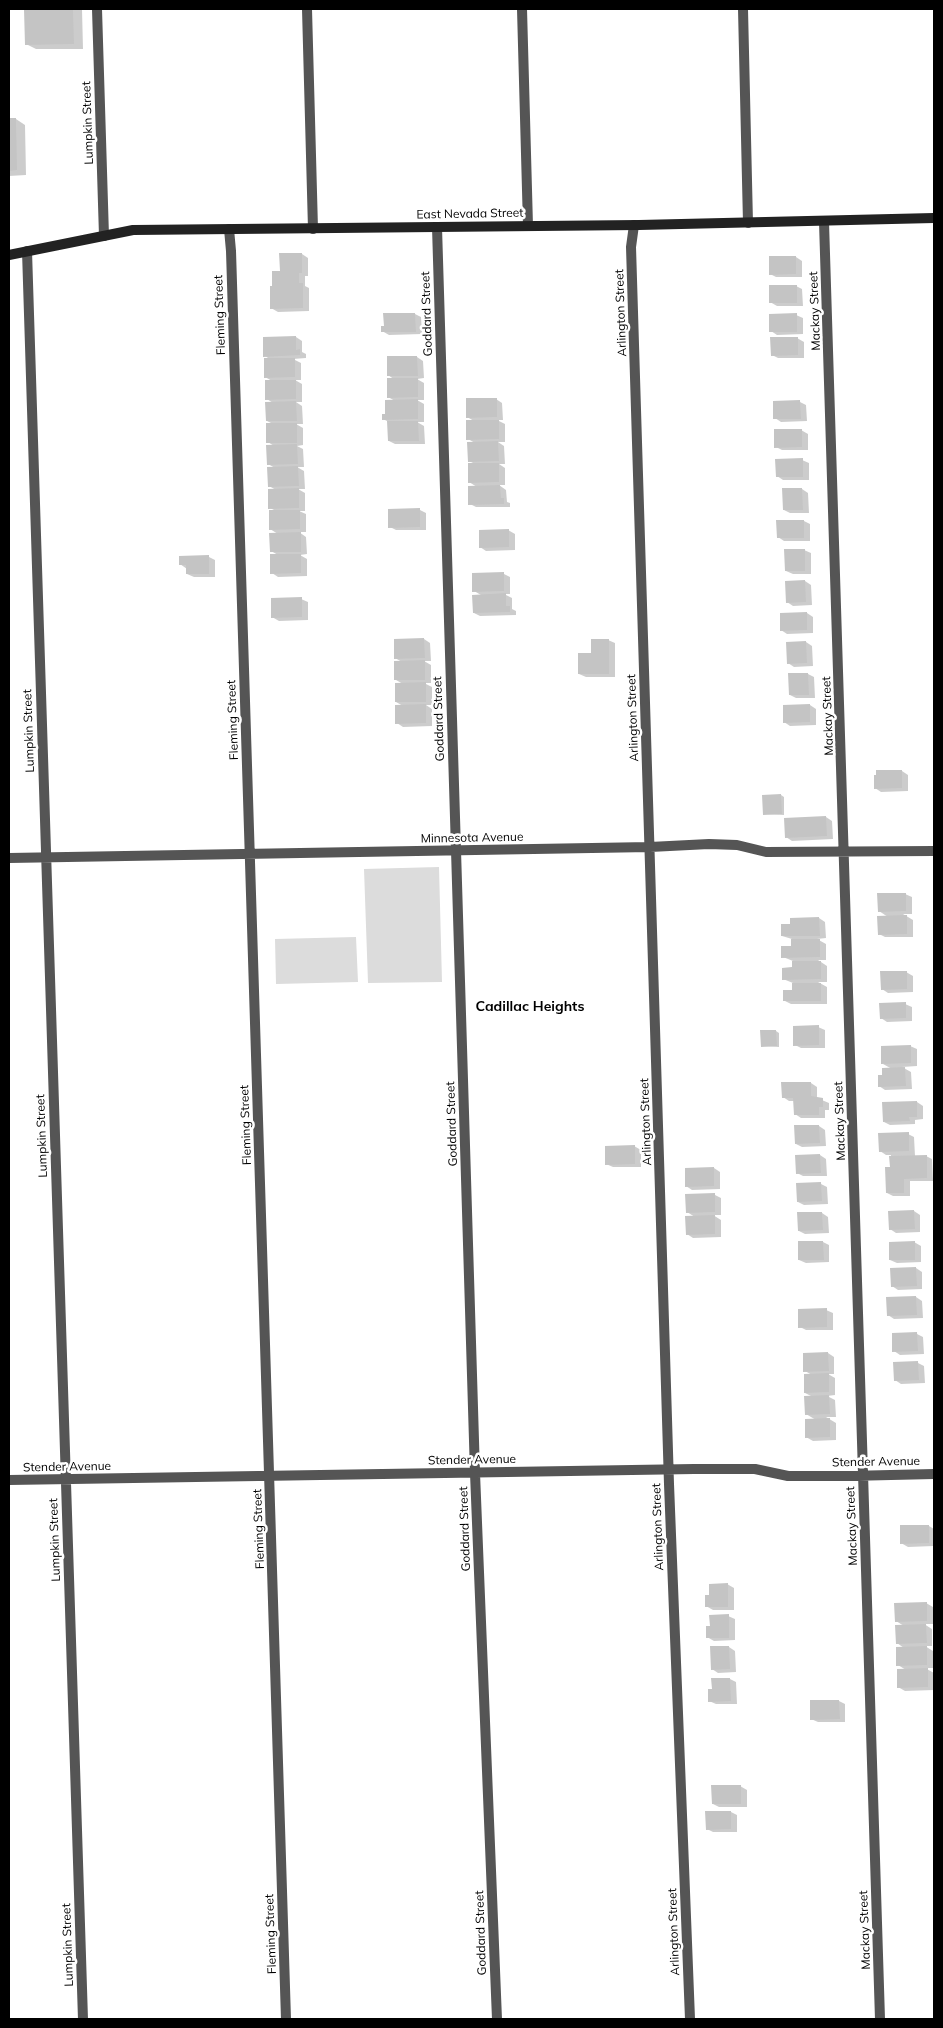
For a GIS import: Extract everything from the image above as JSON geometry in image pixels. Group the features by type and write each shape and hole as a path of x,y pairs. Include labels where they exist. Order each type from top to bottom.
{"street":[{"name":"Lumpkin Street","path":"97,9 104,236"},
{"path":"307,9 313,229"},
{"path":"522,9 528,226"},
{"path":"743,9 748,223"},
{"name":"East Nevada Street","path":"9,254 133,230 634,225 934,218"},
{"name":"Mackay Street","path":"824,222 880,2019"},
{"name":"Arlington Street","path":"634,225 631,247 669,1470 690,2019"},
{"name":"Goddard Street","path":"437,227 475,1473 497,2019"},
{"name":"Fleming Street","path":"229,229 286,2019"},
{"name":"Lumpkin Street","path":"27,251 83,2019"},
{"name":"Minnesota Avenue","path":"9,858 650,847 709,844 736,845 766,852 934,850"},
{"name":"Stender Avenue","path":"9,1480 754,1469 788,1476 934,1474"}],"shaded area":[{"path":"439,867 442,982 368,983 364,869"},
{"path":"356,937 358,982 276,984 275,939"}],"building":[{"path":"24,9 73,9 74,44 25,45"},
{"path":"9,118 16,118 17,170 9,171"},
{"path":"279,253 302,253 302,273 299,273 299,283 303,283 303,308 270,309 272,271 280,271"},
{"path":"769,256 796,256 796,274 769,275"},
{"path":"769,285 797,285 797,303 769,303"},
{"path":"383,313 415,313 416,332 381,332 381,326 384,326"},
{"path":"797,313 797,332 769,332 769,314"},
{"path":"296,336 296,350 300,349 300,355 263,357 263,337"},
{"path":"770,337 798,337 798,355 771,356"},
{"path":"387,356 417,356 418,376 387,376"},
{"path":"264,358 295,358 295,377 264,378"},
{"path":"387,378 418,378 418,397 387,398"},
{"path":"265,380 296,380 296,399 265,400"},
{"path":"466,398 497,398 497,417 466,418"},
{"path":"418,399 418,419 382,420 382,414 385,414 385,400"},
{"path":"800,400 801,419 773,419 773,401"},
{"path":"296,401 297,421 266,421 265,402"},
{"path":"466,420 499,420 499,439 466,440"},
{"path":"387,421 418,421 419,441 388,441"},
{"path":"266,423 297,423 297,443 266,443"},
{"path":"774,429 802,429 802,447 774,448"},
{"path":"498,441 499,461 468,462 467,442"},
{"path":"297,444 298,464 267,465 266,445"},
{"path":"803,458 803,477 776,477 775,459"},
{"path":"468,463 499,463 499,482 468,483"},
{"path":"298,466 299,486 268,487 267,467"},
{"path":"500,485 501,498 504,498 504,504 468,505 468,486"},
{"path":"299,488 299,508 268,509 268,489"},
{"path":"782,488 802,488 803,510 783,510"},
{"path":"420,508 420,527 388,528 388,509"},
{"path":"269,510 300,510 300,529 269,530"},
{"path":"776,520 804,520 804,538 777,538"},
{"path":"509,529 509,547 479,548 479,530"},
{"path":"301,532 301,552 270,552 269,533"},
{"path":"784,549 805,549 805,571 785,571"},
{"path":"270,554 301,554 301,573 270,574"},
{"path":"209,555 209,574 186,574 186,565 179,565 179,556"},
{"path":"504,572 504,591 472,592 472,573"},
{"path":"805,580 806,602 786,603 785,581"},
{"path":"506,593 506,606 510,606 510,612 473,613 472,595"},
{"path":"302,597 302,617 271,618 271,598"},
{"path":"807,612 807,630 780,631 780,613"},
{"path":"424,638 425,658 394,659 394,639"},
{"path":"591,639 609,639 609,674 578,674 578,653 591,653"},
{"path":"806,641 807,663 787,664 786,642"},
{"path":"425,660 425,680 394,680 394,661"},
{"path":"788,673 808,673 809,695 789,695"},
{"path":"426,682 426,702 395,702 395,683"},
{"path":"426,704 426,723 395,724 395,705"},
{"path":"810,704 810,722 783,723 783,705"},
{"path":"876,770 902,770 902,788 874,789"},
{"path":"781,794 782,814 763,815 762,795"},
{"path":"826,816 827,836 785,838 784,818"},
{"path":"877,893 906,893 906,911 878,912"},
{"path":"907,915 907,934 878,935 877,916"},
{"path":"819,917 820,936 781,936 781,924 790,924 790,918"},
{"path":"791,939 820,939 820,957 781,958 781,946 791,946"},
{"path":"792,961 821,961 821,979 782,980 782,968 792,967"},
{"path":"880,971 907,971 907,989 881,990"},
{"path":"792,983 821,983 821,1001 783,1001 783,990 792,990"},
{"path":"906,1002 906,1018 880,1019 879,1003"},
{"path":"819,1025 819,1045 793,1046 793,1026"},
{"path":"760,1030 776,1030 777,1046 761,1047"},
{"path":"911,1045 911,1063 881,1064 881,1046"},
{"path":"905,1067 906,1086 878,1087 878,1075 882,1075 882,1068"},
{"path":"781,1082 811,1082 811,1096 823,1098 823,1107 819,1107 819,1115 794,1115 793,1098 782,1098"},
{"path":"917,1101 917,1117 909,1117 910,1121 883,1122 882,1102"},
{"path":"794,1125 819,1125 820,1143 795,1144"},
{"path":"909,1132 909,1151 879,1152 878,1133"},
{"path":"635,1145 635,1164 605,1165 605,1146"},
{"path":"820,1154 821,1173 796,1174 795,1155"},
{"path":"927,1155 927,1178 904,1179 904,1193 886,1193 885,1167 890,1167 889,1156"},
{"path":"714,1167 714,1186 685,1187 685,1168"},
{"path":"821,1182 822,1201 797,1202 796,1183"},
{"path":"715,1193 715,1212 686,1213 685,1194"},
{"path":"914,1210 915,1229 889,1230 888,1211"},
{"path":"797,1212 822,1212 823,1230 798,1231"},
{"path":"715,1215 715,1234 686,1235 685,1216"},
{"path":"798,1241 823,1241 824,1260 798,1260"},
{"path":"915,1241 915,1260 889,1260 889,1242"},
{"path":"916,1267 917,1286 891,1287 890,1268"},
{"path":"916,1296 917,1315 887,1316 886,1297"},
{"path":"827,1308 827,1327 798,1328 798,1309"},
{"path":"917,1332 918,1351 892,1352 892,1333"},
{"path":"828,1352 829,1371 803,1372 803,1353"},
{"path":"918,1361 919,1380 894,1381 893,1362"},
{"path":"829,1373 829,1392 804,1393 804,1374"},
{"path":"829,1395 830,1414 805,1415 804,1396"},
{"path":"830,1418 830,1437 805,1438 805,1419"},
{"path":"900,1525 929,1525 929,1543 900,1544"},
{"path":"728,1583 728,1607 705,1607 705,1595 709,1595 709,1584"},
{"path":"927,1602 927,1621 895,1622 894,1603"},
{"path":"729,1614 729,1638 706,1638 706,1626 710,1626 709,1615"},
{"path":"926,1624 927,1643 896,1644 895,1625"},
{"path":"710,1646 729,1646 730,1669 711,1670"},
{"path":"927,1646 927,1665 896,1666 896,1647"},
{"path":"928,1668 928,1687 897,1688 897,1669"},
{"path":"711,1678 730,1678 731,1701 708,1702 708,1689 712,1689"},
{"path":"810,1700 839,1700 840,1719 810,1720"},
{"path":"711,1785 741,1785 741,1804 712,1804"},
{"path":"705,1811 731,1811 731,1829 706,1830"}],"district":[{"name":"Cadillac Heights","path":"530,1007"}]}
